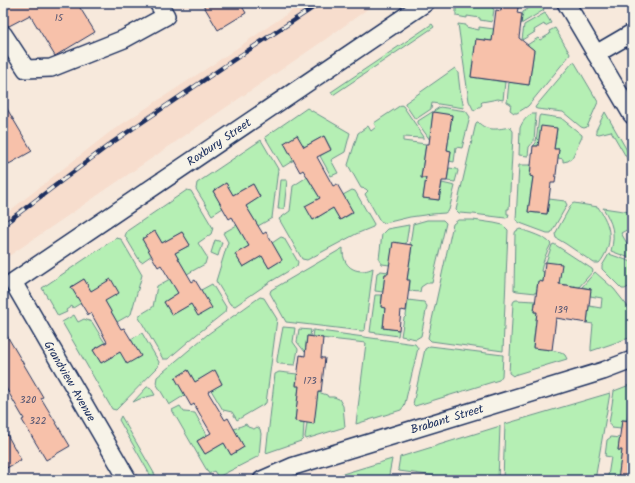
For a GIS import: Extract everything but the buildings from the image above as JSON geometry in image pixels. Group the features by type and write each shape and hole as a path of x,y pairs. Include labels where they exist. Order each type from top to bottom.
{"street":[{"path":"3,34 26,69 51,68 124,39 166,16 158,3"},
{"name":"Roxbury Street","path":"13,282 425,3"},
{"path":"566,3 632,115"},
{"path":"596,54 632,33"},
{"name":"Grandview Avenue","path":"13,282 128,480"},
{"name":"Brabant Street","path":"262,480 294,466 603,371 632,360"}],"shaded area":[{"path":"303,3 376,3 323,41 3,260 3,216 110,132"}],"green space":[{"path":"462,3 489,3 494,10 492,22 480,20 480,18 456,16 456,7"},
{"path":"537,3 540,3 544,10 521,24 523,12"},
{"path":"545,13 551,23 545,26 544,24 522,40 524,25"},
{"path":"432,24 434,27 333,95 331,92"},
{"path":"458,24 466,25 466,27 479,30 479,27 494,29 492,41 476,39 471,77 505,82 503,100 498,99 482,102 482,105 474,111 469,101"},
{"path":"555,28 570,54 528,106 517,113 514,113 510,110 511,104 507,102 509,82 529,85 534,50 527,45 538,38 540,40 550,34 549,31"},
{"path":"573,62 598,102 587,127 584,128 563,112 535,108"},
{"path":"455,68 458,73 464,108 432,103 431,109 415,119 405,103"},
{"path":"401,105 424,137 403,137 403,141 426,144 421,177 426,178 423,198 439,200 442,183 455,186 449,210 445,213 410,217 385,223 380,221 365,194 368,191 361,188 348,165 358,133 368,126 371,131 376,127 374,123"},
{"path":"440,107 466,111 470,117 462,148 456,147 454,162 449,161 451,151 447,150 452,115 433,113 430,140 418,123 418,121"},
{"path":"307,108 350,133 345,152 331,160 338,173 331,176 320,156 331,149 324,136 304,147 297,136 284,143 294,160 283,167 265,137"},
{"path":"605,112 632,159 632,167 611,131 599,134 596,133"},
{"path":"536,114 534,141 529,147 528,156 519,155 520,128 528,116"},
{"path":"540,115 561,118 582,135 572,158 568,161 563,162 563,159 558,158 559,149 554,149 557,129 538,146 533,146 536,143"},
{"path":"477,122 489,129 510,127 513,131 509,209 507,209 507,214 509,214 506,218 459,213 456,210"},
{"path":"261,140 278,169 272,218 258,226 246,206 260,197 253,184 233,195 226,183 213,191 223,208 212,215 196,189 197,183"},
{"path":"519,165 531,165 530,176 533,177 528,212 547,214 549,199 565,201 567,205 551,233 547,233 520,223 516,220"},
{"path":"449,168 457,169 458,171 455,182 447,181"},
{"path":"307,177 320,198 306,206 313,220 333,208 340,220 353,213 343,195 352,190 355,191 374,224 373,227 356,234 307,260 302,259 279,219 290,211 293,186"},
{"path":"281,180 287,180 284,209 278,209"},
{"path":"187,190 191,191 213,228 211,234 198,243 207,257 205,264 187,274 175,253 190,245 182,232 162,243 155,231 142,239 152,255 142,262 140,261 125,236 127,231"},
{"path":"574,203 598,207 607,223 609,234 608,246 599,263 594,263 556,238 555,234 570,207"},
{"path":"603,208 630,212 632,214 630,217 632,220 632,227 621,233 632,252 632,259 611,251 613,233 609,219"},
{"path":"427,220 443,220 446,223 432,283 427,283 421,287 420,292 409,291 410,281 407,280 412,245 410,245 413,224"},
{"path":"458,220 473,220 494,223 503,225 508,230 503,351 431,341 428,338 453,224"},
{"path":"237,225 249,246 235,254 243,267 262,256 269,268 282,260 272,243 281,237 284,238 298,262 297,266 235,306 230,304 216,281 228,242 223,233"},
{"path":"409,225 406,244 393,243 390,265 382,264 379,259 382,234 387,229"},
{"path":"520,229 541,237 549,241 551,244 541,271 544,272 543,282 538,282 536,293 514,290 515,233"},
{"path":"116,238 121,239 142,275 131,314 117,322 105,301 111,280 91,291 84,279 71,287 81,303 73,308 72,306 66,310 67,312 58,316 42,288"},
{"path":"215,240 222,242 218,256 211,253"},
{"path":"554,244 592,269 593,271 579,287 559,284 546,262 552,245"},
{"path":"343,248 346,262 352,268 364,271 373,268 365,330 362,331 286,322 270,293 271,290"},
{"path":"609,254 632,262 632,285 622,289 602,269 602,266"},
{"path":"381,271 389,272 389,274 385,274 383,292 375,291 377,273"},
{"path":"595,272 614,289 632,312 632,337 591,351 593,324 587,323 589,306 601,308 602,298 590,296 591,289 582,287"},
{"path":"170,279 178,293 164,302 172,315 191,304 201,290 212,284 226,307 225,312 168,359 163,359 138,316 153,307 157,286"},
{"path":"375,295 382,295 381,307 385,308 383,328 399,330 398,336 370,332"},
{"path":"260,297 264,298 277,319 266,403 237,420 232,412 223,410 211,390 222,384 215,371 195,382 188,370 175,378 185,395 169,405 156,383 157,377 208,334"},
{"path":"408,300 424,302 427,306 421,336 416,339 401,336"},
{"path":"516,300 535,301 534,312 537,312 533,347 561,352 567,359 513,376 509,373 513,303"},
{"path":"74,315 78,322 84,319 92,322 105,343 93,350 101,363 120,352 140,356 131,339 142,333 159,362 158,367 116,410 112,409 62,322"},
{"path":"283,327 295,328 293,342 298,349 295,365 280,364 277,362"},
{"path":"299,329 311,330 310,336 307,336 305,352 297,342"},
{"path":"313,330 415,344 418,348 405,403 401,410 356,424 366,343 312,337"},
{"path":"430,346 503,355 502,376 499,380 415,406 413,404 425,349"},
{"path":"279,372 297,374 296,385 299,386 295,421 304,423 303,439 266,453 275,374"},
{"path":"632,384 632,401 630,401 627,420 622,420 621,429 612,428 609,424 614,391"},
{"path":"147,387 151,388 155,395 133,402"},
{"path":"318,392 327,395 328,397 339,399 343,406 345,427 306,439 307,423"},
{"path":"610,393 595,480 547,480 547,478 532,476 531,480 503,480 505,424"},
{"path":"180,406 184,412 195,413 207,435 197,441 205,454 224,443 231,455 244,447 234,429 246,424 248,427 254,429 257,427 260,429 259,456 218,477 214,471 209,474 172,410"},
{"path":"121,416 158,480 153,480 119,420"},
{"path":"500,426 498,480 465,480 399,471 398,469 400,457"},
{"path":"611,437 620,438 618,450 622,451 618,480 601,480 602,476 608,476 611,457 605,456 607,440"},
{"path":"392,459 388,480 326,479"}],"railway":[{"path":"3,225 113,142 320,3"}]}
